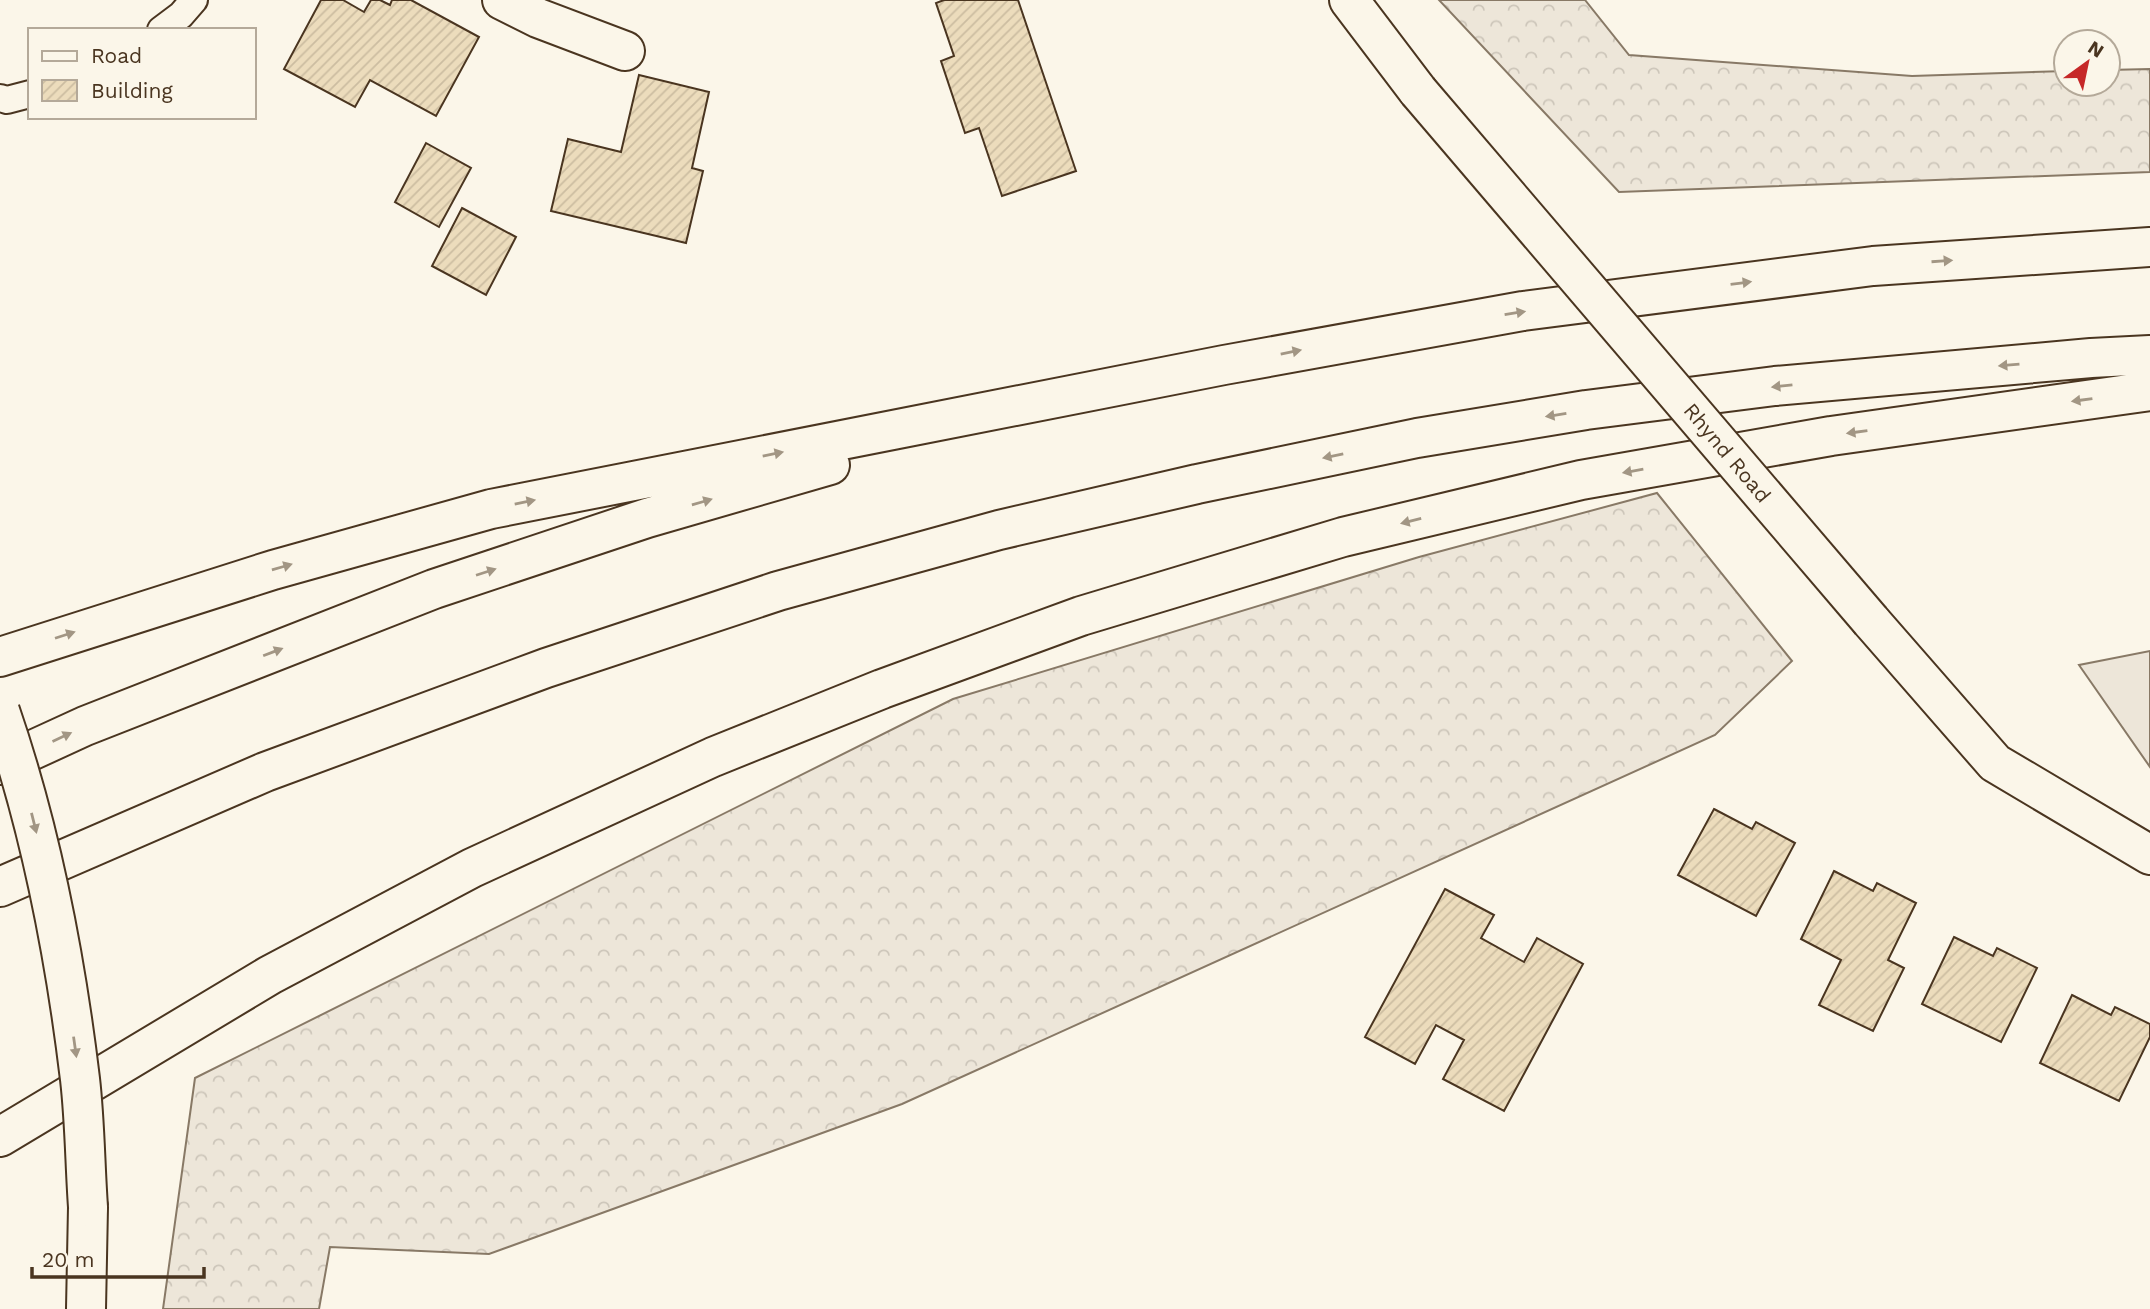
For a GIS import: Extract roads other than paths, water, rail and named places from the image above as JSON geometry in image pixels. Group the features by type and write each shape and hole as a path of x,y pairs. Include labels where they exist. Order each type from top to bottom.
{"main road":[{"path":"502,0 538,18 625,51"},
{"name":"Rhynd Road","path":"1349,0 1418,91 1995,763 2150,855"},
{"path":"0,657 272,570 491,509 1224,365 1523,311 1874,266 2150,247"},
{"path":"0,887 265,772 546,668 778,591 999,530 1391,443 1586,410 1775,386 2150,355"},
{"path":"0,765 85,726 434,589 647,518 1009,416 1224,365"},
{"path":"0,1137 270,975 472,868 713,757 882,689 1081,617 1343,537 1581,480 1831,436 2150,391"},
{"path":"0,711 22,776 62,955 80,1082 88,1207 86,1309"}],"lane":[{"path":"164,28 181,15 194,0"},
{"path":"0,98 7,100 28,95"}]}
